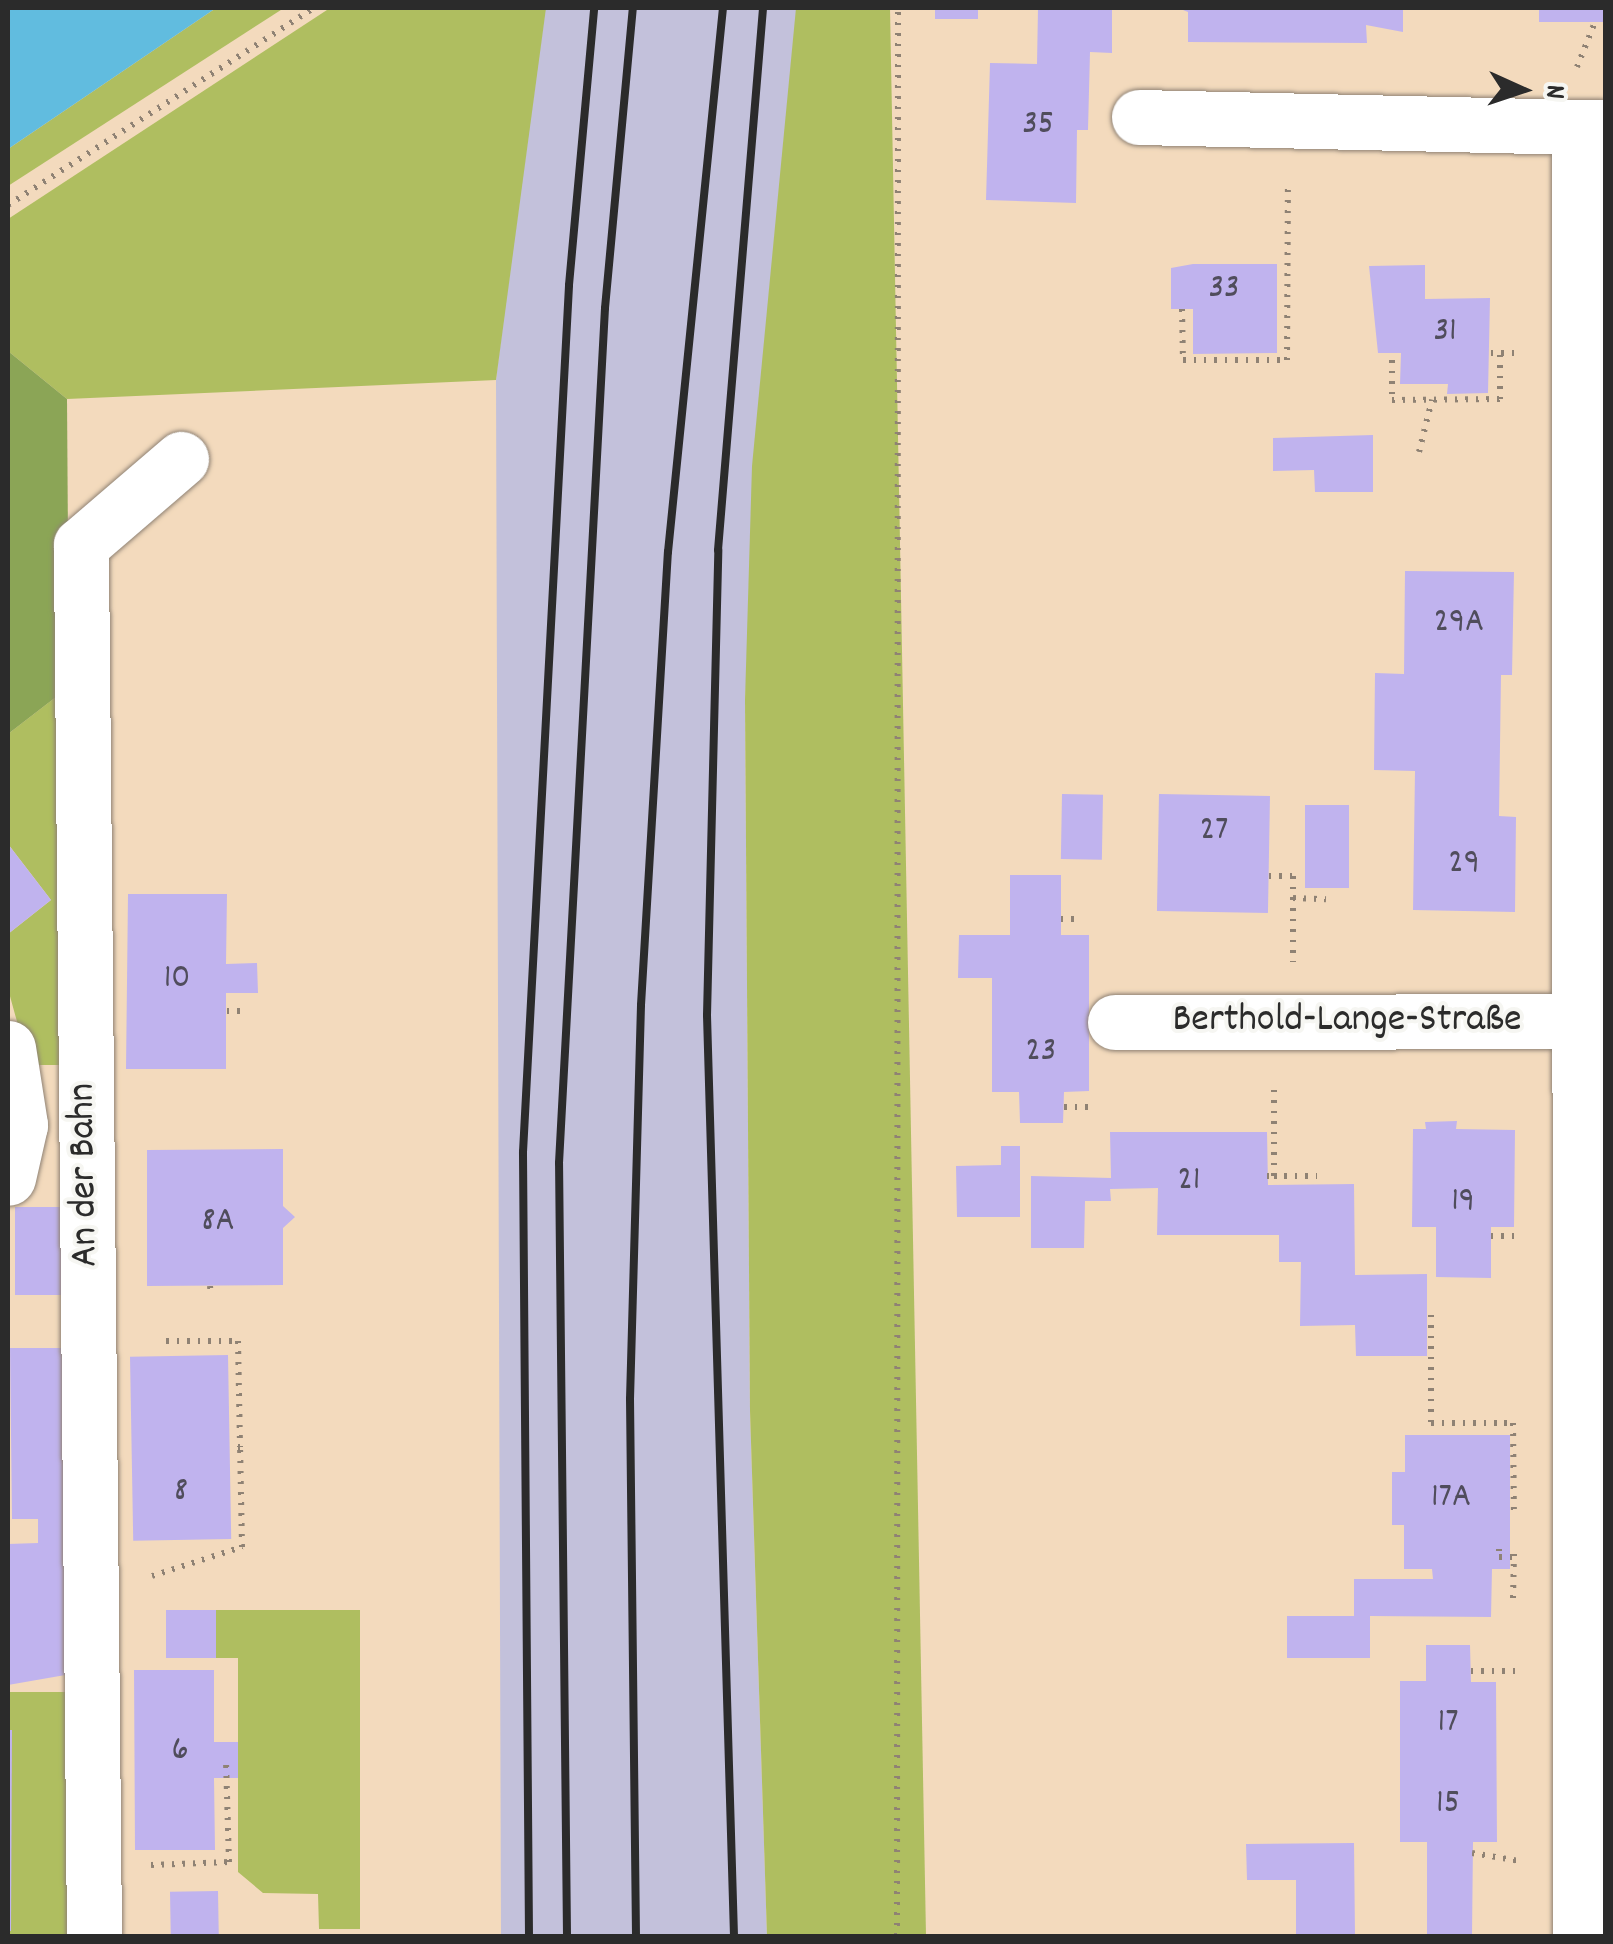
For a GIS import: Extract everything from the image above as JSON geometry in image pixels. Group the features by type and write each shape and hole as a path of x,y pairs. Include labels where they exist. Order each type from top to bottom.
{"street":[{"name":"Berthold-Lange-Straße","path":"1140,117 1592,128 1580,1022 1580,1936"},
{"name":"An der Bahn","path":"94,1936 80,546 181,459"},
{"name":"Berthold-Lange-Straße","path":"1115,1022 1580,1022"},
{"path":"8,1048 20,1125 8,1178"}],"path":[{"path":"8,205 314,8"},
{"path":"897,1936 898,8"},
{"path":"1575,71 1595,22"},
{"path":"1182,309 1183,360 1288,360 1288,120"},
{"path":"1392,360 1392,400 1500,399 1500,353"},
{"path":"1418,452 1432,400"},
{"path":"1269,876 1293,876 1293,898 1326,898"},
{"path":"1061,919 1082,919"},
{"path":"226,1010 244,1011"},
{"path":"1274,1075 1270,1176 1317,1176"},
{"path":"1064,1107 1091,1107"},
{"path":"210,1286 210,1296"},
{"path":"1432,1315 1431,1423 1513,1423 1518,1557 1513,1598"},
{"path":"132,1581 242,1547 238,1341 166,1342"},
{"path":"230,1447 240,1447"},
{"path":"1499,1549 1499,1556 1518,1557"},
{"path":"1471,1670 1540,1671"},
{"path":"132,1866 230,1862 226,1760"},
{"path":"1472,1853 1525,1862"}],"shaded area":[{"path":"540,8 797,8 745,700 750,1411 767,1936 501,1936 496,380"}],"green space":[{"path":"216,8 284,8 8,186 8,149"},
{"path":"330,8 546,8 496,380 67,399 8,351 8,219"},
{"path":"796,8 890,8 926,1936 767,1936 750,1411 745,700 752,466"},
{"path":"8,351 67,399 69,687 8,734"},
{"path":"69,687 73,1065 29,1065 8,989 8,934 51,900 8,844 8,734"},
{"path":"216,1610 360,1610 360,1929 319,1929 318,1894 263,1893 238,1872 238,1658 215,1658"},
{"path":"8,1692 70,1692 70,1936 8,1936"}],"water":[{"path":"8,8 216,8 8,149"}],"building":[{"path":"935,8 978,8 978,19 935,19"},
{"path":"1038,8 1112,8 1112,53 1090,52 1088,130 1077,130 1076,203 986,200 990,63 1037,64"},
{"path":"1178,8 1403,8 1403,32 1366,25 1367,43 1188,42 1188,12"},
{"path":"1539,8 1606,8 1606,22 1539,22"},
{"path":"1193,264 1277,264 1277,353 1193,354 1193,309 1171,309 1171,268"},
{"path":"1425,265 1425,299 1490,298 1488,393 1447,394 1448,384 1400,384 1401,353 1378,353 1369,266"},
{"path":"1373,435 1373,492 1315,492 1314,470 1273,471 1273,438"},
{"path":"1405,571 1514,572 1512,675 1501,675 1499,816 1516,817 1515,912 1413,910 1415,771 1374,770 1375,673 1404,674"},
{"path":"1062,794 1103,795 1102,860 1061,859"},
{"path":"1159,794 1270,796 1268,913 1157,911"},
{"path":"1305,805 1349,805 1349,888 1305,888"},
{"path":"8,844 51,900 8,934"},
{"path":"1010,875 1061,875 1061,935 1089,935 1089,1091 1064,1092 1063,1123 1020,1123 1019,1092 992,1092 992,978 958,978 959,935 1010,935"},
{"path":"128,894 227,894 226,964 257,963 258,993 226,993 226,1069 126,1069"},
{"path":"1457,1121 1456,1129 1515,1130 1514,1227 1491,1227 1491,1278 1436,1277 1436,1227 1412,1227 1413,1129 1426,1129 1425,1122"},
{"path":"1110,1132 1267,1132 1268,1185 1354,1184 1355,1275 1427,1274 1427,1356 1356,1356 1355,1325 1300,1326 1301,1262 1279,1262 1279,1235 1157,1235 1158,1188 1110,1189 1111,1201 1085,1201 1084,1248 1031,1248 1031,1176 1111,1178"},
{"path":"1001,1146 1020,1146 1020,1217 957,1217 956,1166 1001,1165"},
{"path":"283,1149 283,1206 295,1217 283,1228 283,1285 147,1286 147,1150"},
{"path":"15,1207 73,1207 73,1295 15,1295"},
{"path":"10,1348 68,1348 71,1674 8,1685 8,1544 38,1543 38,1519 12,1519"},
{"path":"228,1355 231,1539 133,1541 130,1357"},
{"path":"1405,1435 1510,1435 1510,1569 1492,1569 1491,1617 1370,1616 1370,1658 1287,1658 1287,1616 1354,1616 1354,1579 1433,1579 1432,1569 1404,1569 1404,1525 1392,1525 1392,1472 1405,1472"},
{"path":"166,1610 216,1610 216,1658 166,1658"},
{"path":"1426,1645 1470,1645 1471,1682 1496,1682 1497,1842 1473,1842 1472,1936 1427,1936 1427,1842 1400,1842 1400,1681 1426,1681"},
{"path":"134,1670 214,1670 214,1742 238,1742 238,1778 214,1778 215,1850 135,1850"},
{"path":"8,1730 12,1730 11,1931 8,1931"},
{"path":"1354,1843 1355,1936 1296,1936 1296,1880 1247,1880 1246,1844"},
{"path":"218,1891 219,1936 171,1936 170,1892"}],"railway":[{"path":"529,1936 523,1152 569,285 594,8"},
{"path":"567,1936 559,1163 605,308 633,8"},
{"path":"636,1936 630,1399 641,1005 668,552 723,8"},
{"path":"734,1936 707,1015 718,550 763,8"}]}
